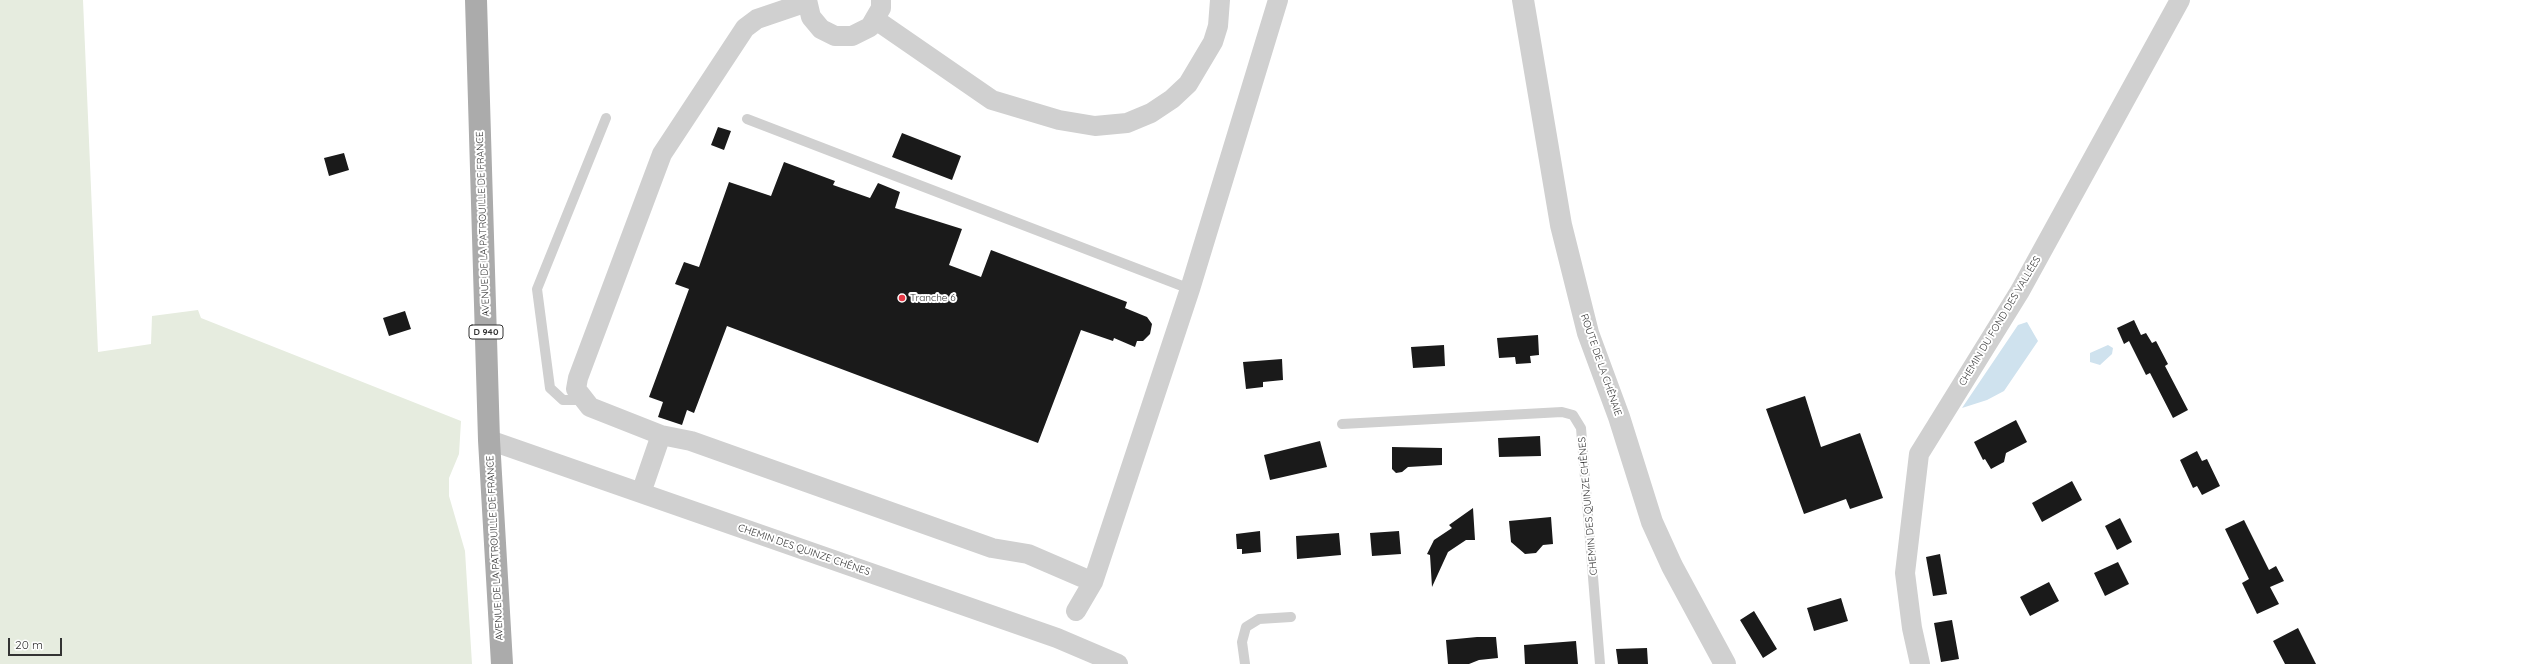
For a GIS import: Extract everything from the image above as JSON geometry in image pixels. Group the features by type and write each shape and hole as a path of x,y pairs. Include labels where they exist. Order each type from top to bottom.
{"main road":[{"name":"AVENUE DE LA PATROUILLE DE FRANCE","path":"476,0 490,440 502,664"}],"street":[{"path":"881,0 876,20 861,33 852,36 835,36 821,29 811,17 807,1 757,19 745,28 662,154 578,378 576,389 590,407 661,435 691,441 992,548 1028,554 1093,582"},
{"path":"876,20 992,100 1059,120 1095,126 1127,123 1150,113 1172,99 1188,84 1213,42 1220,0"},
{"path":"1076,611 1093,582 1190,289 1278,0"},
{"name":"ROUTE DE LA CHÊNAIE","path":"1523,0 1561,225 1588,333 1618,417 1652,522 1672,566 1725,664"},
{"name":"CHEMIN DU FOND DES VALLÉES","path":"1920,664 1912,628 1905,573 1919,454 2020,291 2180,0"},
{"path":"641,493 661,435"},
{"name":"CHEMIN DES QUINZE CHÊNES","path":"490,440 1057,638 1118,664"}],"lane":[{"path":"584,400 563,400 550,388 537,289 606,118"},
{"path":"747,119 1190,289"},
{"name":"CHEMIN DES QUINZE CHÊNES","path":"1342,424 1562,412 1573,415 1581,428 1600,664"},
{"path":"1245,664 1242,642 1246,627 1260,618 1291,617"}],"shaded area":[{"path":"0,0 83,0 98,352 151,344 152,316 198,310 201,318 461,421 459,454 449,478 449,496 465,551 472,664 0,664"}],"water":[{"path":"2027,322 2038,341 2004,391 1987,400 1962,408 2018,325"},
{"path":"2108,345 2113,348 2112,354 2100,365 2090,362 2090,353"}],"building":[{"path":"718,127 731,131 724,150 711,145"},
{"path":"902,133 961,156 952,180 892,157"},
{"path":"344,153 349,170 329,176 324,158"},
{"name":"Tranche 6","path":"784,162 835,181 833,185 870,198 878,183 900,192 895,208 962,229 949,265 981,277 991,250 1127,302 1125,308 1147,317 1152,324 1150,334 1143,341 1137,341 1135,347 1114,338 1113,341 1081,330 1038,443 727,326 694,413 687,410 682,425 658,417 663,402 649,397 689,289 675,284 684,262 699,267 729,182 771,196"},
{"path":"405,311 411,329 389,336 383,318"},
{"path":"2134,320 2141,335 2146,333 2152,343 2156,341 2168,364 2165,366 2188,410 2173,418 2150,373 2146,375 2129,341 2124,344 2117,328"},
{"path":"1538,335 1539,355 1530,356 1531,363 1516,364 1515,357 1499,358 1497,338"},
{"path":"1444,345 1445,366 1413,368 1411,347"},
{"path":"1282,359 1283,380 1263,382 1263,387 1246,389 1243,362"},
{"path":"1805,396 1821,447 1860,433 1883,498 1850,509 1846,499 1804,514 1766,409"},
{"path":"2016,420 2027,442 2006,453 2004,462 1991,469 1985,459 1983,460 1974,442"},
{"path":"1540,436 1541,456 1499,457 1498,438"},
{"path":"1320,441 1327,467 1270,480 1264,455"},
{"path":"1392,447 1442,448 1442,465 1408,467 1402,472 1396,473 1392,469"},
{"path":"2197,451 2202,461 2207,459 2220,486 2202,495 2197,486 2193,488 2180,460"},
{"path":"2072,481 2082,500 2042,522 2032,503"},
{"path":"1473,508 1475,540 1466,540 1448,552 1432,587 1430,555 1427,554 1434,540 1452,528 1449,525"},
{"path":"1551,517 1553,544 1543,545 1536,553 1525,554 1511,542 1509,521"},
{"path":"2120,518 2132,542 2117,550 2105,526"},
{"path":"2244,520 2269,570 2276,566 2284,581 2270,587 2279,604 2257,614 2242,583 2249,579 2225,529"},
{"path":"1260,531 1261,552 1242,554 1242,549 1237,549 1236,534"},
{"path":"1399,531 1401,554 1372,556 1370,533"},
{"path":"1339,533 1341,555 1297,559 1296,536"},
{"path":"1940,554 1947,594 1933,596 1926,557"},
{"path":"2118,562 2129,584 2105,596 2094,573"},
{"path":"2049,582 2059,601 2030,616 2020,597"},
{"path":"1841,598 1848,621 1814,631 1807,608"},
{"path":"1754,611 1777,649 1763,658 1740,620"},
{"path":"1952,620 1959,659 1941,662 1934,623"},
{"path":"2298,628 2316,664 2285,664 2273,641"},
{"path":"1496,637 1498,658 1479,660 1469,664 1448,664 1446,640"},
{"path":"1576,641 1578,664 1525,664 1524,645"},
{"path":"1647,648 1648,664 1618,664 1616,649"}],"place":[{"name":"Tranche 6","path":"902,298"}]}
